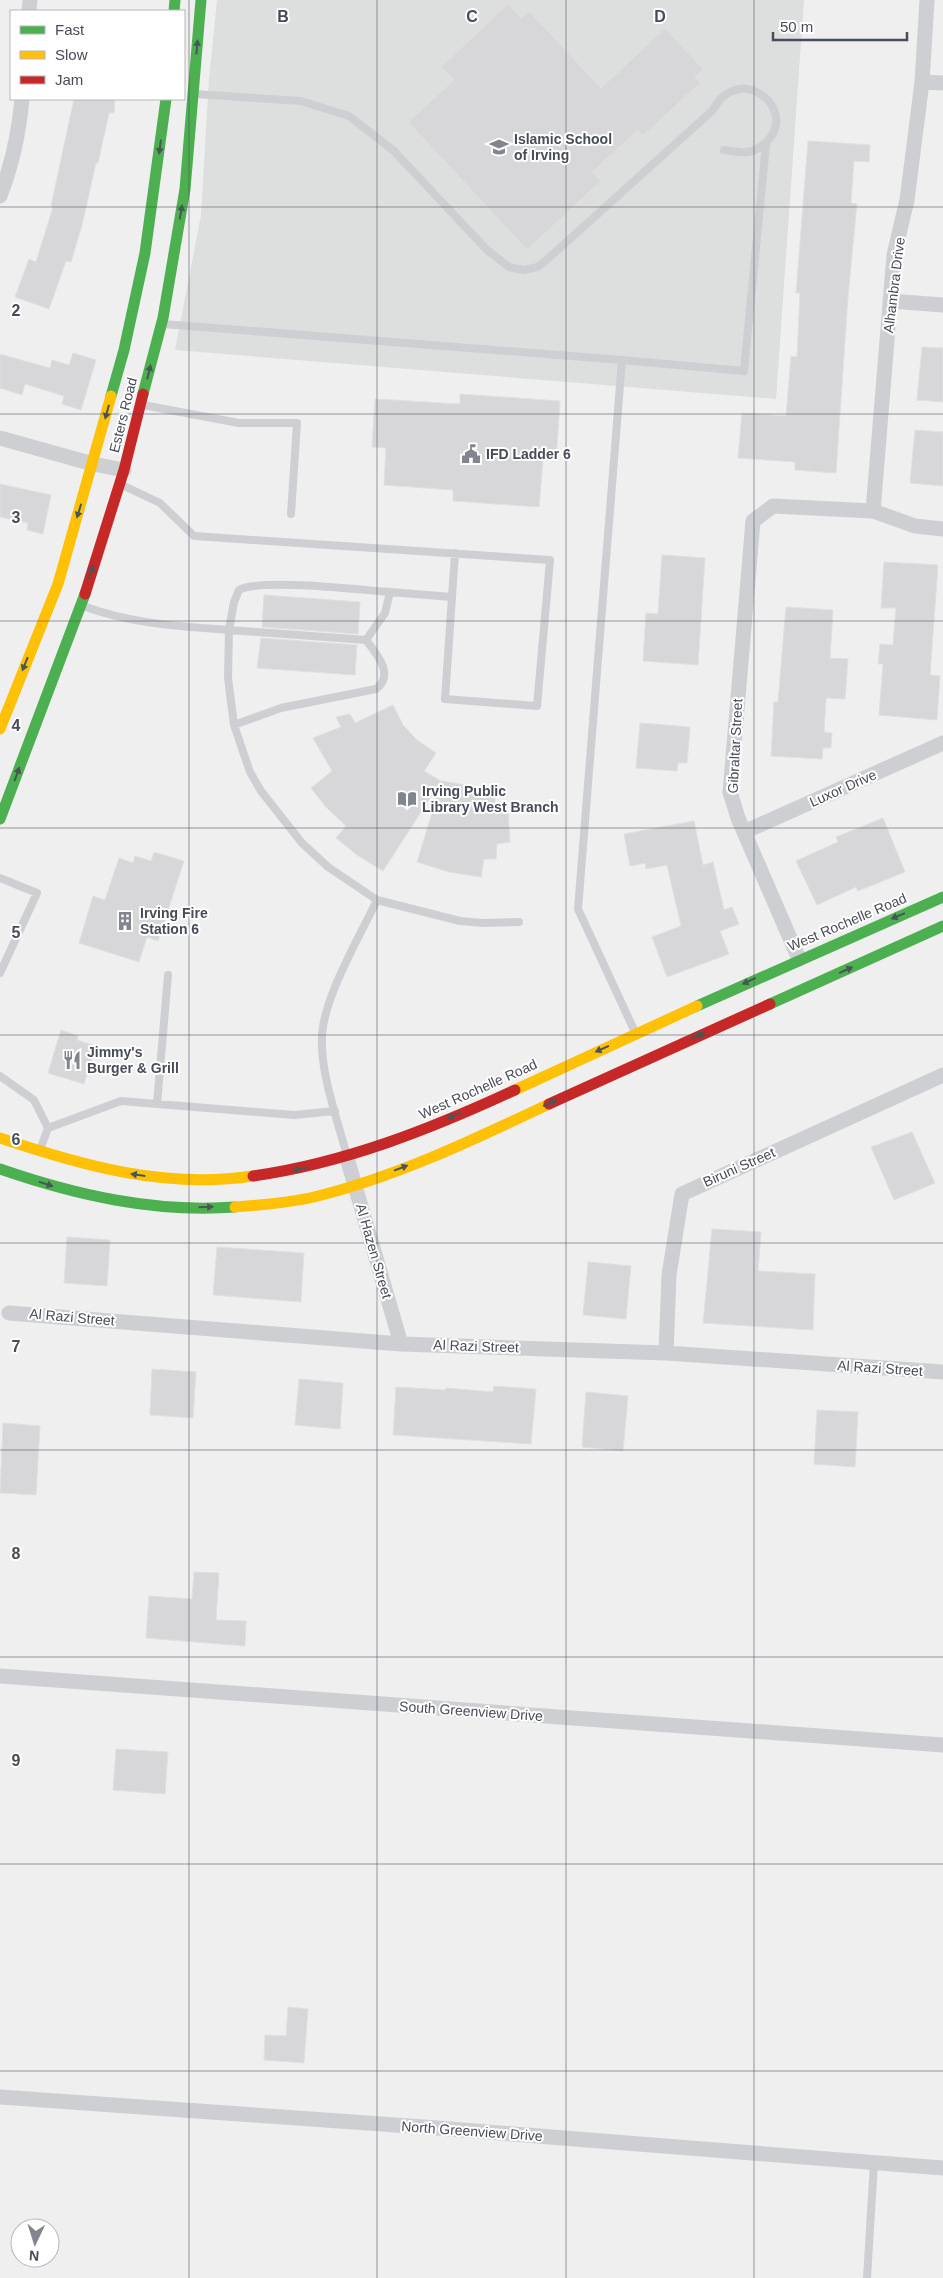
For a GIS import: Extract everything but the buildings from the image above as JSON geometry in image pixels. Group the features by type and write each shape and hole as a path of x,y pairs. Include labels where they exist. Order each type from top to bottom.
{"street":[{"name":"Esters Road","path":"0,819 81,606 122,477 162,323 185,189 188,93 201,0"},
{"name":"Alhambra Drive","path":"873,511 894,255 907,200 922,82 927,0"},
{"path":"922,82 943,84"},
{"path":"0,196 4,175 20,124 22,100"},
{"name":"Esters Road","path":"0,729 58,584 124,350 145,253 166,100"},
{"path":"890,301 943,305"},
{"path":"0,438 93,464 122,477"},
{"name":"Gibraltar Street","path":"799,959 744,832 730,792 753,521 773,506 873,511"},
{"path":"873,511 916,526 943,529"},
{"name":"Luxor Drive","path":"744,832 943,743"},
{"name":"West Rochelle Road","path":"3,1139 74,1163 177,1180 276,1174 347,1158 418,1133 799,959 943,897"},
{"path":"0,1169 76,1193 112,1201 191,1208 239,1206 298,1200 355,1186 453,1147 943,926"},
{"name":"Biruni Street","path":"666,1352 669,1275 682,1194 943,1075"},
{"name":"Al Hazen Street","path":"347,1158 402,1344"},
{"name":"Al Razi Street","path":"9,1312 402,1344 666,1352 943,1372"},
{"name":"South Greenview Drive","path":"0,1676 943,1745"},
{"name":"North Greenview Drive","path":"0,2097 943,2168"}],"lane":[{"path":"188,93 301,101 349,116 394,151 487,250 509,267 523,270 538,267 552,256 713,110 725,94 735,89 746,88 756,91 768,100 775,114 775,125 772,135 766,144 757,150 746,152 724,150"},
{"path":"162,323 744,371 766,144"},
{"path":"622,360 578,909 636,1033"},
{"path":"141,405 239,424 297,423 291,514"},
{"path":"122,477 160,503 194,536 550,560 538,706 445,699 455,554"},
{"path":"452,597 300,585 243,588 239,590 234,602 229,630 228,678 234,725 250,772 261,791 302,843 328,867 377,900 460,921 483,923 519,922"},
{"path":"366,640 385,613 390,592"},
{"path":"81,606 109,616 138,622 366,640 379,656 384,670 382,684 376,689 281,708 234,725"},
{"path":"0,878 36,893 0,973"},
{"path":"347,1158 326,1072 322,1037 329,1001 377,900"},
{"path":"157,1104 168,975"},
{"path":"0,1076 34,1100 48,1128 40,1151"},
{"path":"48,1128 121,1101 294,1115 335,1111"},
{"path":"867,2278 874,2163"}],"shaded area":[{"name":"Islamic School of Irving","path":"217,0 804,0 776,399 175,350 201,215 209,79"}],"traffic: fast":[{"path":"174,10 175,0"},
{"path":"143,394 163,318 185,189 201,0"},
{"path":"111,396 124,350 145,253 166,100"},
{"path":"0,819 85,594"},
{"path":"697,1006 943,897"},
{"path":"770,1004 943,926"},
{"path":"0,1169 57,1187 115,1200 175,1207 235,1207"}],"traffic: slow":[{"path":"0,729 58,584 111,396"},
{"path":"515,1090 697,1006"},
{"path":"235,1207 274,1204 345,1189 463,1144 549,1104"},
{"path":"0,1138 93,1166 156,1177 220,1179 253,1176"}],"traffic: jam":[{"path":"85,594 124,470 143,394"},
{"path":"549,1104 770,1004"},
{"path":"253,1176 321,1163 387,1143 452,1118 515,1090"}],"place":[{"name":"Islamic School of Irving","path":"499,147"},
{"name":"IFD Ladder 6","path":"471,454"},
{"name":"Irving Public Library West Branch","path":"407,799"},
{"name":"Irving Fire Station 6","path":"125,921"},
{"name":"Jimmy's Burger & Grill","path":"72,1060"}]}
